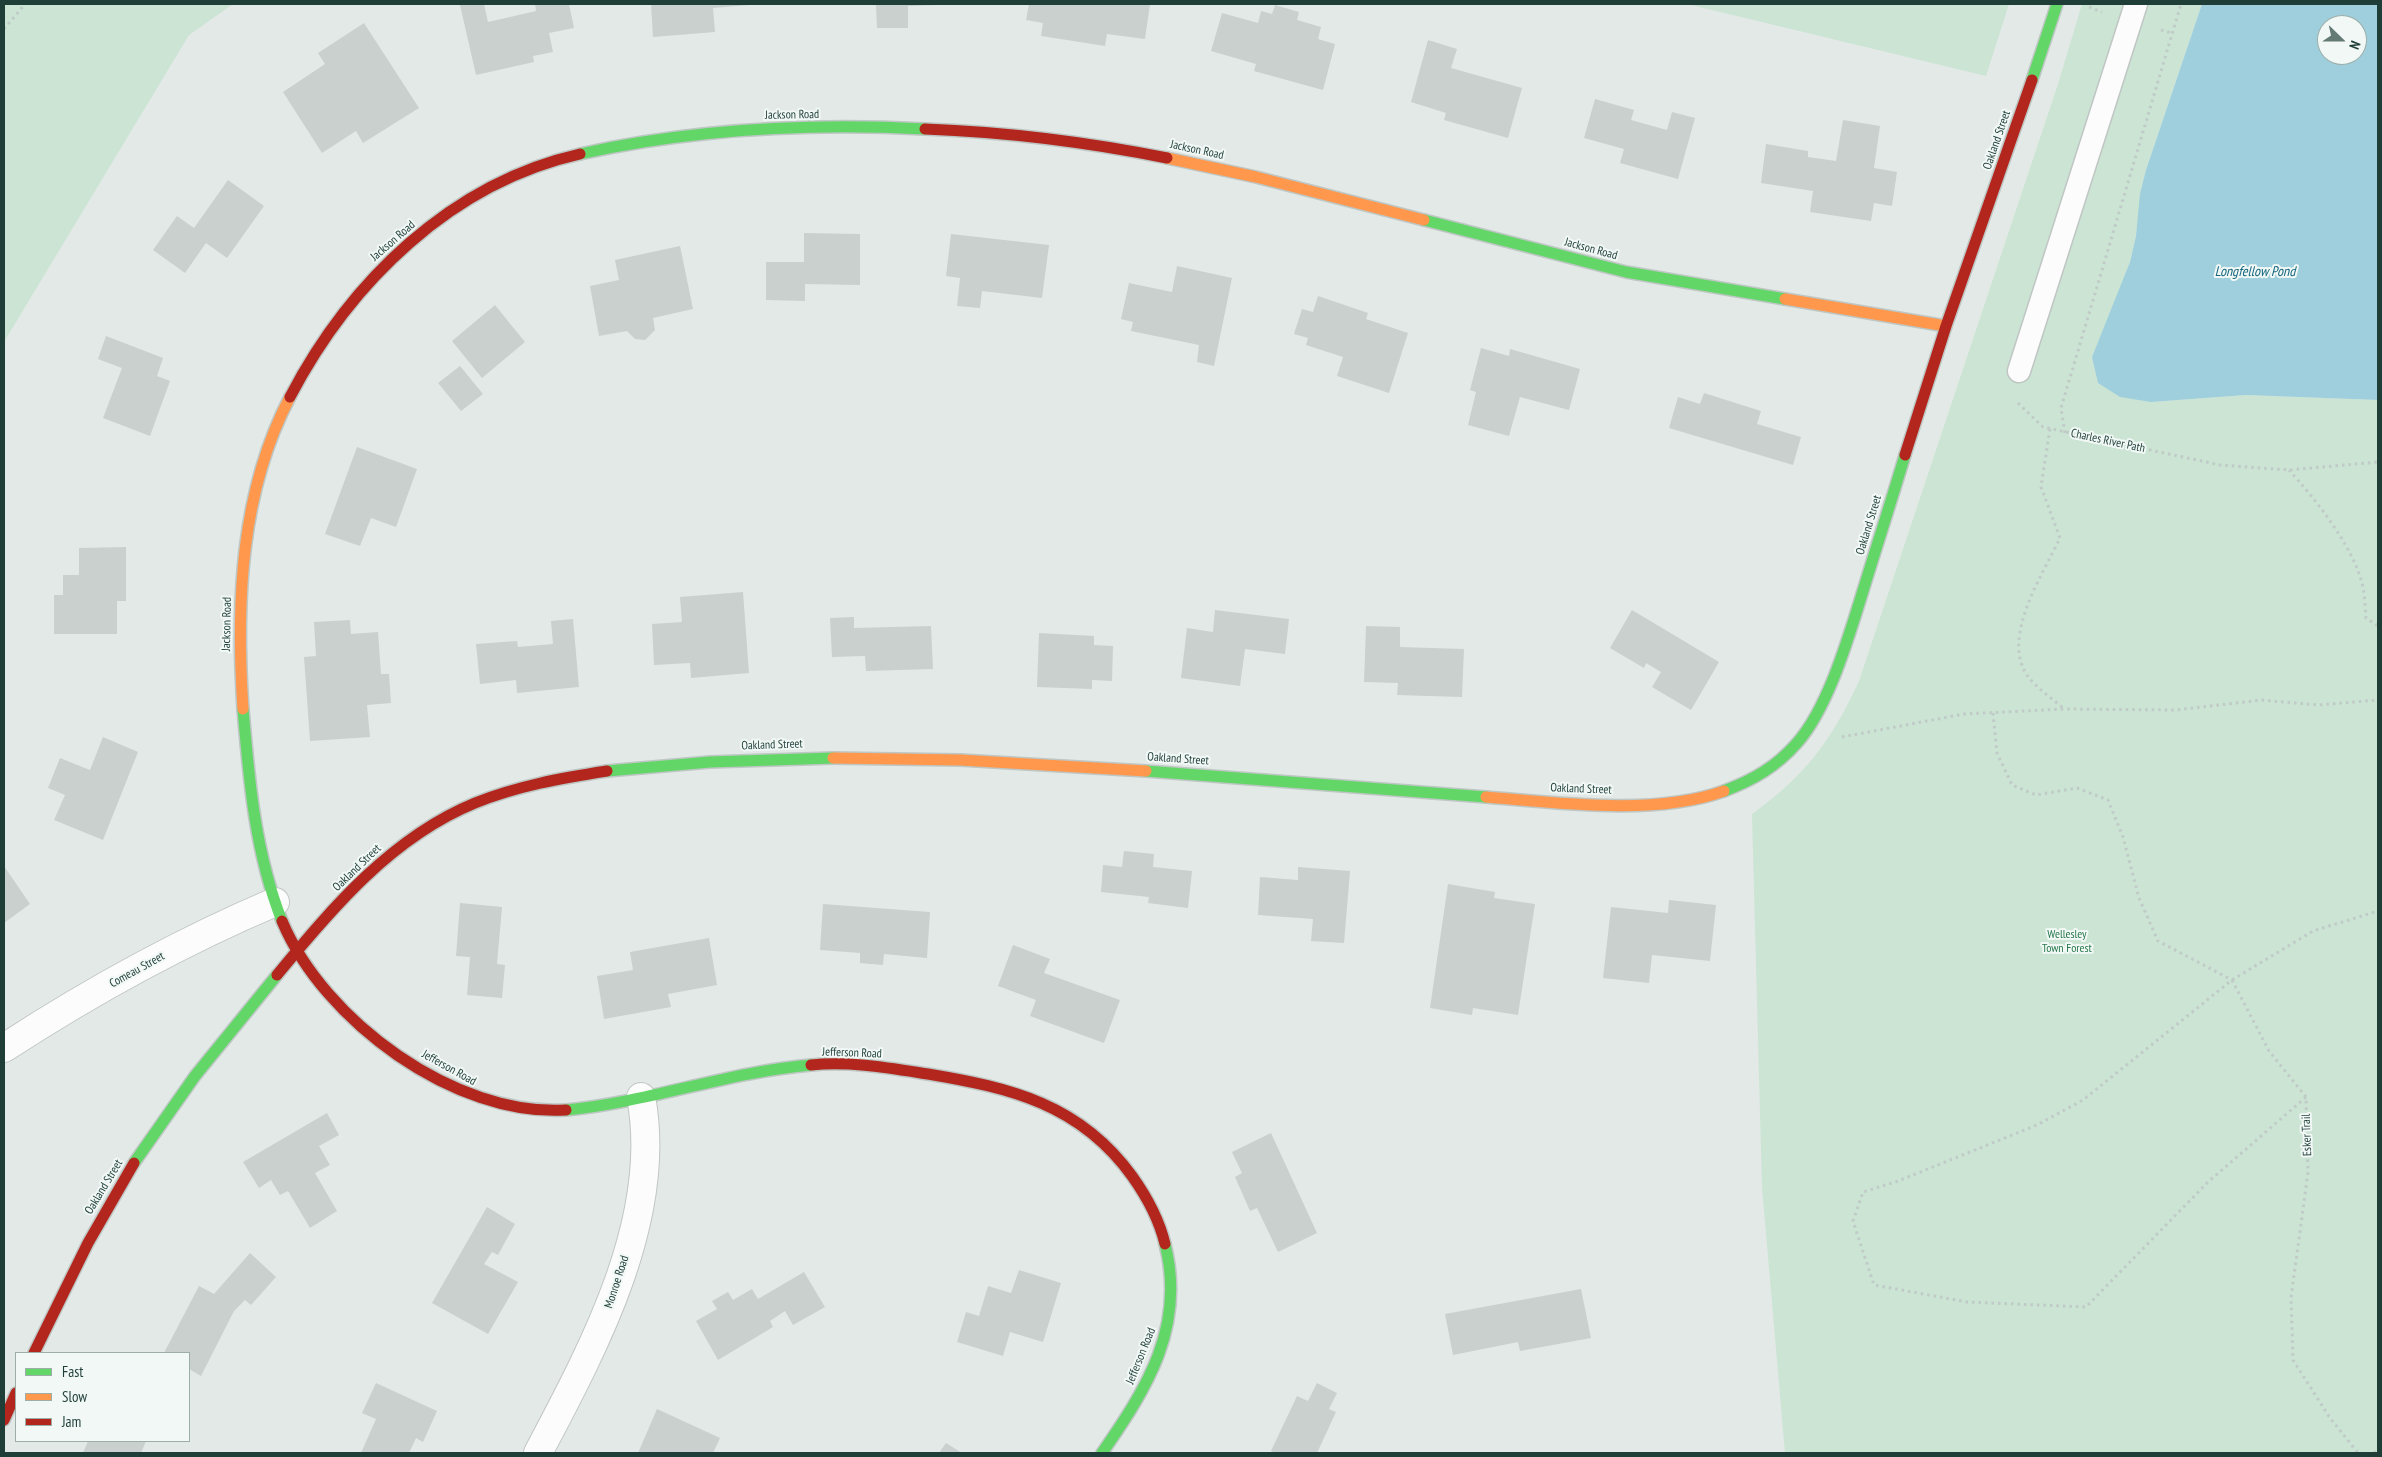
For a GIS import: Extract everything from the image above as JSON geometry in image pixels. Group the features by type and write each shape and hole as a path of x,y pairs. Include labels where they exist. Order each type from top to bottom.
{"street":[{"name":"Oakland Street","path":"34,1352 62,1292 97,1226 152,1135 192,1081 297,951 374,866 420,832 467,805 527,786 633,768 747,759 851,757 1088,766 1564,803 1648,804 1695,798 1753,779 1787,755 1809,724 1827,688 1850,632 1946,326 2040,58 2057,4"},
{"name":"Jackson Road","path":"297,951 275,902 265,867 255,817 243,718 240,648 246,546 257,484 267,453 293,388 309,358 327,330 371,279 419,236 468,200 495,184 553,162 582,152 693,136 759,129 922,129 1032,136 1149,154 1289,184 1634,274 1946,326"},
{"name":"Comeau Street","path":"4,1048 164,955 212,930 275,902"},
{"name":"Jefferson Road","path":"297,951 327,993 347,1013 410,1063 458,1091 502,1105 548,1111 601,1106 796,1066 832,1064 870,1066 998,1086 1026,1094 1047,1103 1080,1122 1100,1138 1122,1161 1142,1190 1157,1216 1166,1240 1170,1269 1168,1325 1158,1356 1142,1392 1102,1453"},
{"name":"Monroe Road","path":"538,1453 597,1337 623,1266 640,1198 646,1156 647,1135 641,1097"},
{"path":"4,1420 15,1395"}],"lane":[{"path":"2018,371 2136,4"}],"path":[{"path":"4,29 25,4"},
{"name":"Charles River Path","path":"2181,4 2061,408 2065,433 2220,465 2288,470 2378,462"},
{"path":"2018,371 2013,391 2014,399 2043,427 2065,433"},
{"path":"2050,429 2041,486 2060,538 2028,604 2017,646 2027,675 2064,709"},
{"path":"2288,470 2324,512 2353,559 2363,588 2366,618 2378,626"},
{"path":"1809,724 1818,730 1840,737 1964,714 2064,709 2176,710 2260,700 2318,705 2378,700"},
{"path":"1993,713 1997,753 2012,785 2036,795 2077,788 2108,800 2123,838 2139,898 2158,941 2232,980"},
{"path":"2306,1097 2207,1183 2086,1307 1967,1302 1874,1285 1853,1221 1863,1192 1898,1181 2038,1125 2083,1100 2232,980 2313,931 2378,911"},
{"name":"Esker Trail","path":"2232,980 2269,1051 2306,1097 2308,1172 2291,1298 2293,1360 2330,1418 2358,1453"},
{"path":"2374,1453 2378,1450"}],"green space":[{"path":"4,4 233,4 189,35 4,342"},
{"path":"1687,4 2009,4 1986,76"},
{"name":"Wellesley Town Forest","path":"2082,4 2202,4 2146,170 2133,250 2126,273 2092,357 2151,402 2246,395 2378,400 2378,1453 1785,1453 1762,1187 1752,814 1771,800 1802,771 1815,755 1838,721 1859,681 2058,84"}],"water":[{"name":"Longfellow Pond","path":"2202,4 2378,4 2378,400 2246,395 2151,402 2120,397 2098,383 2092,357 2130,262 2136,236 2140,194 2146,170"}],"building":[{"path":"484,4 488,22 536,11 535,4 569,4 574,28 549,33 553,52 533,56 534,62 476,75 460,5"},
{"path":"651,4 749,5 713,8 715,32 653,37"},
{"path":"876,4 937,5 908,6 908,28 877,28"},
{"path":"1029,4 1150,4 1145,39 1107,34 1105,46 1041,36 1043,23 1026,20"},
{"path":"1275,5 1299,12 1297,20 1321,27 1318,39 1335,44 1323,90 1254,71 1256,64 1211,51 1222,13 1258,23 1261,11 1272,14"},
{"path":"364,23 419,108 363,143 356,131 322,153 283,92 325,64 318,53"},
{"path":"1428,40 1457,49 1451,68 1522,88 1508,138 1444,120 1446,113 1411,102"},
{"path":"1595,99 1634,110 1631,120 1667,130 1672,112 1695,118 1678,179 1620,163 1624,149 1584,138"},
{"path":"1843,120 1880,126 1874,168 1897,172 1892,206 1874,203 1871,221 1810,212 1813,191 1761,183 1766,144 1808,151 1808,157 1836,161"},
{"path":"228,180 264,206 227,258 206,243 185,273 153,250 177,216 194,228"},
{"path":"804,233 860,234 860,285 805,284 805,301 766,300 766,262 804,262"},
{"path":"951,234 1049,245 1042,298 982,291 980,308 957,306 960,278 946,276"},
{"path":"680,246 693,309 653,318 655,330 645,340 635,339 627,331 599,336 590,286 619,280 615,260"},
{"path":"1177,266 1232,278 1214,366 1197,362 1199,345 1131,331 1133,322 1121,319 1129,283 1172,292"},
{"path":"1318,296 1368,313 1366,319 1408,333 1389,393 1337,376 1343,357 1306,345 1308,338 1294,334 1302,309 1313,312"},
{"path":"495,305 525,342 482,378 452,341"},
{"path":"106,336 163,358 157,376 170,381 150,436 103,418 122,368 98,359"},
{"path":"1481,348 1509,356 1510,349 1580,369 1569,410 1520,397 1509,436 1468,425 1476,392 1470,390"},
{"path":"460,366 483,394 461,411 438,383"},
{"path":"1704,393 1761,411 1757,424 1801,437 1793,465 1669,428 1678,397 1700,404"},
{"path":"357,447 417,469 396,527 371,518 360,546 325,534"},
{"path":"126,547 126,601 117,601 117,634 54,634 54,595 63,595 63,575 79,575 79,548"},
{"path":"743,592 749,673 691,678 690,663 654,665 652,624 682,622 680,597"},
{"path":"1215,610 1289,619 1285,654 1245,649 1240,686 1181,678 1187,628 1213,632"},
{"path":"1632,610 1719,662 1691,710 1652,687 1661,672 1646,663 1644,668 1610,648"},
{"path":"854,617 854,628 931,626 933,669 866,671 865,656 832,657 830,618"},
{"path":"573,619 579,687 517,693 516,680 480,684 476,644 517,641 518,647 553,644 551,621"},
{"path":"350,620 351,634 378,632 381,674 389,674 391,703 367,705 370,737 310,741 304,657 316,656 314,622"},
{"path":"1366,626 1400,627 1400,647 1464,649 1462,697 1397,695 1398,683 1364,682"},
{"path":"1039,633 1094,636 1094,645 1113,646 1112,681 1092,680 1092,689 1037,687"},
{"path":"103,737 138,752 103,840 54,820 65,795 48,788 60,758 90,770"},
{"path":"1124,851 1154,854 1153,867 1192,871 1188,908 1148,903 1149,897 1101,892 1103,865 1122,867"},
{"path":"4,866 30,904 4,923"},
{"path":"1298,867 1350,871 1344,943 1311,941 1313,919 1258,915 1260,877 1298,880"},
{"path":"1448,884 1495,892 1494,898 1535,904 1518,1015 1473,1008 1472,1015 1430,1008"},
{"path":"1669,900 1716,905 1710,961 1652,955 1649,983 1603,978 1611,907 1668,913"},
{"path":"460,903 502,907 497,964 505,965 502,998 467,995 470,957 456,956"},
{"path":"823,904 930,912 927,958 884,954 883,965 860,963 860,953 820,950"},
{"path":"709,938 717,985 668,994 671,1007 604,1019 597,976 633,970 630,952"},
{"path":"1013,945 1050,959 1044,973 1120,1000 1104,1043 1030,1016 1036,1000 998,986"},
{"path":"327,1113 339,1135 319,1146 330,1165 315,1173 337,1211 310,1228 288,1191 280,1195 271,1180 259,1188 243,1162"},
{"path":"1271,1133 1317,1233 1278,1252 1257,1208 1250,1211 1235,1177 1242,1173 1232,1152"},
{"path":"487,1207 515,1224 498,1255 492,1252 484,1264 518,1282 488,1334 432,1303"},
{"path":"250,1253 276,1277 251,1305 245,1300 234,1311 201,1376 190,1370 190,1352 165,1352 199,1286 214,1294"},
{"path":"1019,1270 1061,1283 1043,1342 1010,1332 1003,1356 957,1342 966,1312 979,1316 988,1286 1011,1293"},
{"path":"804,1272 825,1307 793,1325 785,1311 770,1321 773,1327 718,1360 696,1321 717,1309 712,1301 728,1292 733,1300 752,1289 758,1299"},
{"path":"1581,1289 1591,1338 1520,1351 1518,1342 1453,1355 1445,1314"},
{"path":"376,1383 437,1411 423,1442 416,1438 409,1453 361,1453 376,1419 362,1413"},
{"path":"1317,1383 1337,1393 1329,1409 1336,1412 1317,1453 1275,1453 1271,1451 1297,1396 1308,1401"},
{"path":"657,1409 720,1438 713,1453 638,1453"},
{"path":"88,1442 146,1442 141,1453 83,1453"},
{"path":"946,1443 962,1453 939,1453"}],"traffic: fast":[{"path":"2032,80 2057,4"},
{"path":"580,154 665,139 752,130 838,127 925,129"},
{"path":"1424,220 1626,272 1785,299"},
{"path":"1724,791 1754,777 1781,759 1797,743 1818,711 1843,652 1905,455"},
{"path":"243,709 251,789 259,843 265,869 282,921"},
{"path":"607,771 710,762 833,758"},
{"path":"1146,771 1486,797"},
{"path":"134,1163 195,1076 277,975"},
{"path":"566,1110 628,1101 749,1074 811,1065"},
{"path":"1102,1453 1134,1405 1147,1380 1158,1355 1166,1329 1170,1303 1170,1274 1165,1244"}],"traffic: slow":[{"path":"1167,158 1256,177 1424,220"},
{"path":"1785,299 1946,326"},
{"path":"243,709 240,629 245,549 251,510 261,471 273,433 290,397"},
{"path":"833,758 960,760 1146,771"},
{"path":"1486,797 1606,806 1668,803 1697,799 1724,791"}],"traffic: jam":[{"path":"1905,455 1946,326 2032,80"},
{"path":"925,129 1046,139 1107,147 1167,158"},
{"path":"290,397 314,355 342,315 374,277 409,243 447,213 489,188 533,168 580,154"},
{"path":"277,975 319,925 366,877 390,855 445,817 475,803 507,792 540,783 607,771"},
{"path":"282,921 302,958 328,994 361,1027 398,1056 438,1080 481,1097 524,1108 566,1110"},
{"path":"811,1065 870,1066 958,1079 1015,1093 1042,1103 1090,1132 1112,1152 1143,1192 1152,1208 1165,1244"},
{"path":"34,1352 88,1243 134,1163"},
{"path":"4,1420 15,1395"}]}
